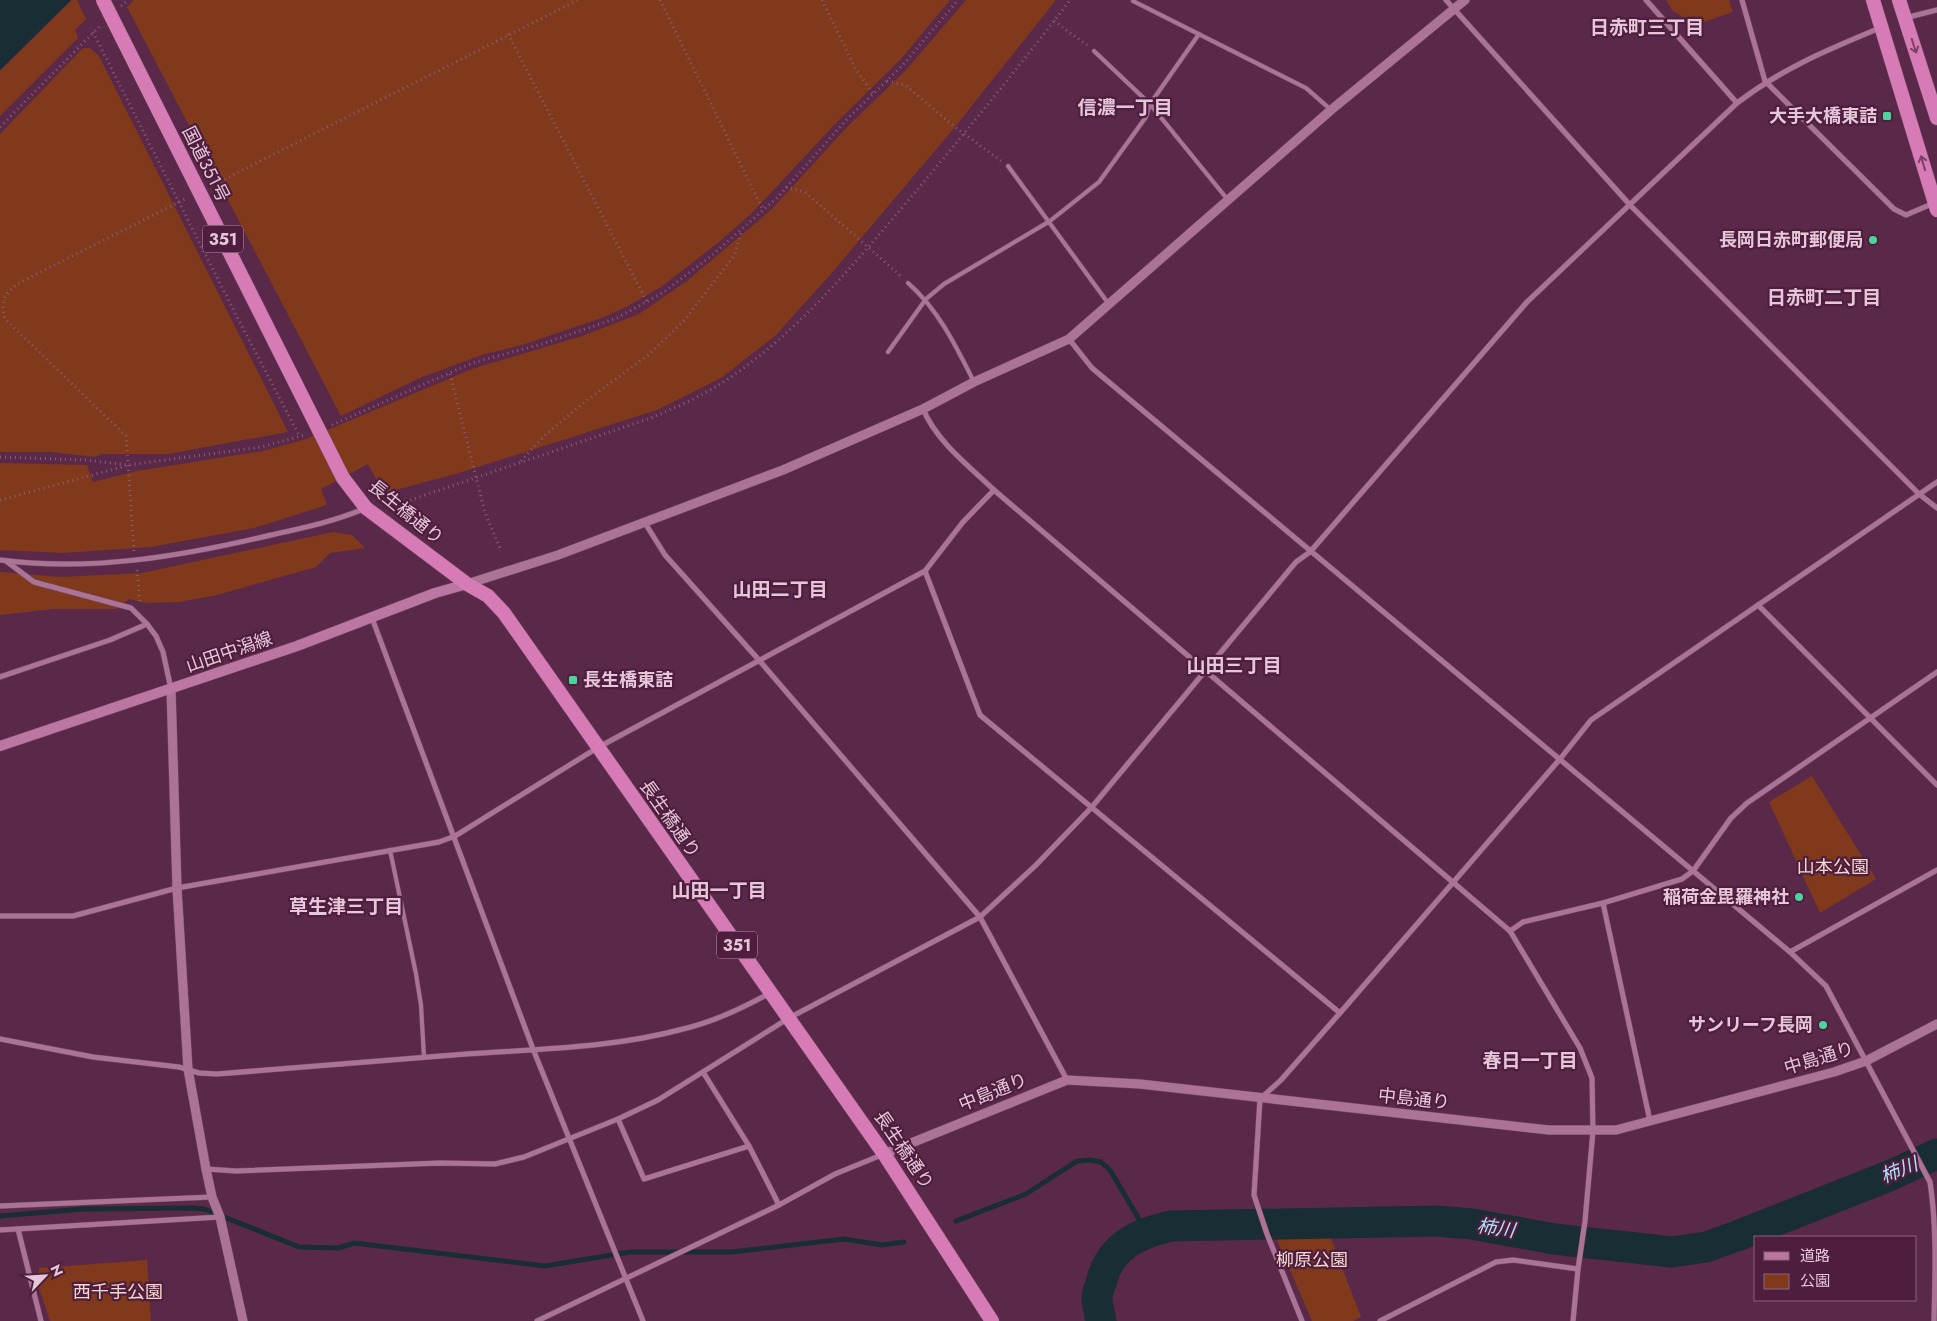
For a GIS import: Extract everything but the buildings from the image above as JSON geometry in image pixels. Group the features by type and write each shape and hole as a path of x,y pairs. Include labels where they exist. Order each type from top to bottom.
{"highway":[{"name":"国道351号","path":"103,0 344,478"},
{"path":"1873,0 1883,26 1936,206"},
{"path":"1899,0 1937,118"},
{"name":"長生橋通り","path":"344,478 366,508 467,584 488,596 504,613 596,748 884,1154 988,1320"}],"main road":[{"name":"山田中潟線","path":"0,746 297,646 372,617 467,584"}],"street":[{"path":"1446,0 1630,206 1919,494 1937,508"},
{"path":"467,584 646,523 782,470 923,409 974,382 1068,340 1108,303 1229,201 1331,110 1465,0"},
{"path":"1646,0 1737,103"},
{"path":"1742,0 1765,81 1894,209 1906,215 1936,206"},
{"path":"1904,18 1937,10"},
{"path":"206,1169 236,1171 440,1163 495,1164 524,1157 618,1119 658,1100 789,1018 980,917 1036,865 1091,808 1296,562 1310,552 1527,302 1737,103 1765,81 1796,64 1883,26"},
{"path":"1068,340 1092,368 1790,952 1826,986 1915,1151 1935,1197 1937,1231 1934,1321"},
{"path":"923,409 929,422 941,438 994,490 1204,672 1510,931 1588,1064 1592,1078 1592,1131 1585,1221 1578,1266 1573,1321"},
{"path":"1302,1321 1267,1234 1254,1195 1260,1099 1281,1080 1340,1013 1560,759 1591,720 1608,706 1658,675 1937,482"},
{"path":"0,916 73,916 177,888 439,842 455,836 596,748 758,659 925,571 963,522 994,490"},
{"path":"3,561 83,564 154,559 278,534 347,516 366,508"},
{"path":"646,523 665,555 758,659 980,917 1066,1080"},
{"path":"3,561 34,582 131,608 147,624 163,652 171,689 177,888 188,1069 212,1198 220,1217 243,1321"},
{"path":"925,571 980,716 1340,1013"},
{"path":"1758,605 1937,785"},
{"path":"372,617 455,836 532,1049 643,1321"},
{"path":"0,677 110,640 147,624"},
{"path":"1510,931 1523,922 1603,903 1682,879 1693,871 1731,818 1747,803 1937,672"},
{"path":"1790,952 1937,870"},
{"path":"1603,903 1650,1121"},
{"path":"0,1040 103,1059 217,1074 424,1057 554,1049 631,1040 684,1029 747,1006 771,993"},
{"name":"中島通り","path":"884,1154 1066,1080 1140,1084 1549,1130 1616,1130 1834,1072 1866,1061 1937,1024"},
{"path":"703,1072 749,1146 778,1205"},
{"path":"618,1119 644,1179 749,1146"},
{"path":"537,1321 626,1280 778,1205 835,1174 884,1154"},
{"path":"0,1206 212,1198"},
{"path":"0,1230 220,1217"},
{"path":"18,1229 41,1321"},
{"path":"1380,1321 1496,1262 1512,1260 1578,1266"}],"lane":[{"path":"1133,1 1306,88 1331,110"},
{"path":"888,352 926,299 944,284 1050,221 1099,182 1146,117 1150,104 1199,34"},
{"path":"1094,51 1150,104 1229,201"},
{"path":"1008,166 1108,303"},
{"path":"908,283 926,299 958,350 974,382"},
{"path":"390,850 416,974 421,1005 424,1057"}],"path":[{"path":"118,9 128,0"},
{"path":"205,189 578,0"},
{"path":"660,0 763,210"},
{"path":"822,0 855,68 873,94"},
{"path":"330,425 472,363 583,331 617,318 685,278 763,210 848,118 887,81 958,0"},
{"path":"396,505 476,476 651,418 686,403 728,380 762,354 799,321 868,248 964,133 1070,0"},
{"path":"0,127 106,21"},
{"path":"1054,21 1094,51"},
{"path":"93,32 300,437"},
{"path":"508,34 647,302"},
{"path":"887,81 905,85 1008,166"},
{"path":"786,186 805,192 908,283"},
{"path":"134,543 126,436 5,319 1,311 0,299 6,290 196,194"},
{"path":"521,461 544,436 582,404 648,355 683,322 734,256 743,229"},
{"path":"450,374 485,513 500,548"},
{"path":"0,500 128,465 227,452 308,434"},
{"path":"0,457 86,460 128,465"},
{"path":"137,570 141,598"}],"green space":[{"path":"72,0 77,0 86,19 75,30 78,38 0,116 0,71"},
{"path":"134,0 950,0 901,59 836,123 751,214 719,242 661,287 602,318 522,345 485,354 422,377 341,416 127,7"},
{"path":"966,0 1056,0 955,127 830,275 775,336 721,378 657,410 459,473 388,492 380,486 368,464 321,489 327,505 254,528 151,547 63,553 0,550 0,463 87,465 93,482 137,471 263,451 306,439 472,369 582,336 639,314 687,281 771,210 847,127 907,69"},
{"path":"1666,0 1729,0 1733,12 1695,25 1672,10"},
{"path":"83,48 90,48 99,56 288,432 168,454 101,454 95,457 50,452 0,452 0,134"},
{"path":"333,532 352,535 365,548 330,553 316,567 217,595 180,602 145,603 129,599 116,609 53,609 0,615 0,572 60,577 142,573"},
{"name":"山本公園","path":"1812,776 1876,879 1820,913 1769,802"},
{"name":"柳原公園","path":"1328,1231 1361,1317 1353,1321 1312,1321 1274,1233"},
{"name":"西千手公園","path":"147,1260 151,1321 50,1321 37,1282 39,1268"}],"water":[{"path":"0,0 71,0 0,70"}],"waterway":[{"name":"柿川","path":"1101,1321 1097,1296 1102,1279 1113,1257 1128,1242 1148,1232 1171,1226 1437,1221 1472,1224 1554,1239 1672,1252 1706,1247 1737,1236 1889,1176 1937,1154"},
{"path":"956,1221 1026,1194 1077,1161 1090,1160 1101,1162 1110,1170 1146,1231"},
{"path":"0,1216 83,1209 204,1209 299,1247 338,1248 354,1243 545,1266 630,1252 732,1252 844,1239 882,1245 904,1242"}],"place":[{"name":"大手大橋東詰","path":"1887,116"},
{"name":"長岡日赤町郵便局","path":"1873,240"},
{"name":"長生橋東詰","path":"573,680"},
{"name":"稲荷金毘羅神社","path":"1799,897"},
{"name":"サンリーフ長岡","path":"1823,1025"}],"district":[{"name":"日赤町三丁目","path":"1647,27"},
{"name":"信濃一丁目","path":"1125,107"},
{"name":"日赤町二丁目","path":"1824,297"},
{"name":"山田二丁目","path":"780,589"},
{"name":"山田三丁目","path":"1234,665"},
{"name":"山田一丁目","path":"719,890"},
{"name":"草生津三丁目","path":"346,906"},
{"name":"春日一丁目","path":"1530,1060"}]}
